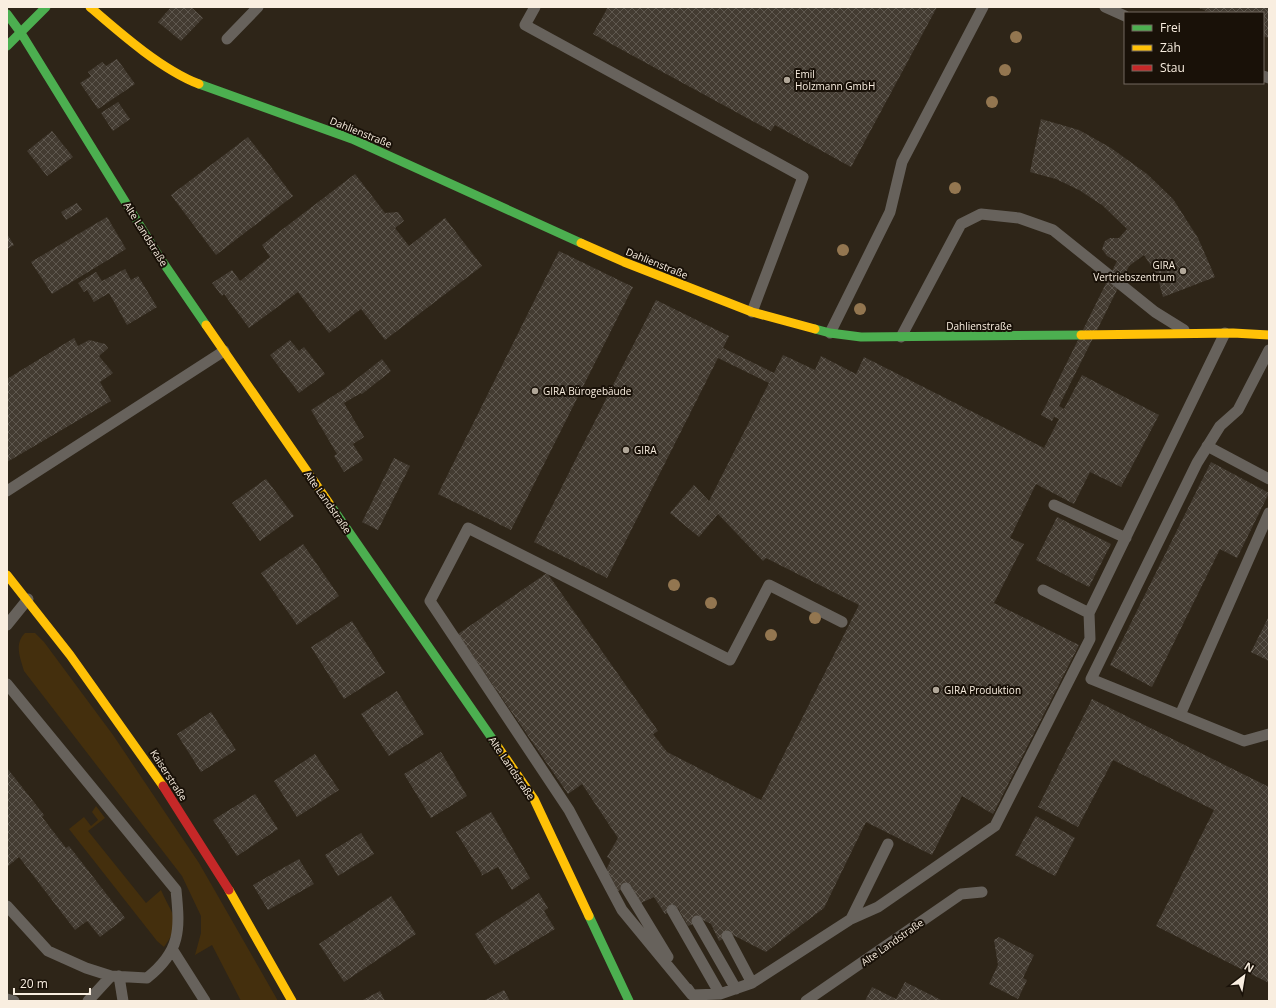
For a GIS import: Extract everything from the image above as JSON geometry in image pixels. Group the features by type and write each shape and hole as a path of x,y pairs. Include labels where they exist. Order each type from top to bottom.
{"street":[{"path":"7,46 46,7"},
{"name":"Dahlienstraße","path":"90,7 127,39 187,79 352,139 624,262 748,310 830,333 861,337 1225,333 1269,335"},
{"name":"Alte Landstraße","path":"7,14 21,32 160,258 534,799 629,1001"},
{"name":"Kaiserstraße","path":"7,575 28,599 139,750 245,914 292,1001"}],"lane":[{"path":"226,39 258,7"},
{"path":"535,7 525,25 803,177 748,310"},
{"path":"830,333 890,212 902,162 983,7"},
{"path":"1105,7 1124,16"},
{"path":"901,337 961,224 981,214 1019,218 1054,230 1155,312 1192,334"},
{"path":"692,995 720,994 752,983 850,919 878,907 995,826 1090,639 1089,613 1225,333"},
{"path":"1269,350 1238,410 1220,426 1197,463 1091,679 1244,741 1269,734"},
{"path":"7,491 224,351"},
{"path":"1207,446 1269,479"},
{"path":"1054,505 1126,538"},
{"path":"1180,715 1269,513"},
{"path":"692,995 622,910 569,810 430,600 468,528 730,660 769,585 842,622"},
{"path":"1043,590 1089,613"},
{"path":"7,625 28,599"},
{"path":"7,684 176,890 180,926 172,949 162,966 147,978 115,976 86,968 48,951 7,906"},
{"path":"850,919 888,844"},
{"path":"626,888 692,995"},
{"name":"Alte Landstraße","path":"806,1001 961,894 982,892"},
{"path":"672,910 720,994"},
{"path":"697,921 736,989"},
{"path":"727,936 752,983"},
{"path":"172,949 204,1001"},
{"path":"88,1001 115,976"},
{"path":"115,976 123,1001"},
{"path":"7,999 14,1001"}],"shaded area":[{"path":"25,633 35,633 44,642 113,735 199,863 278,1001 241,1001 212,945 195,955 201,933 201,916 182,876 24,671 19,646"},
{"path":"96,806 105,818 88,831 146,903 161,890 172,913 175,925 170,938 164,947 157,941 69,829 84,817 91,826 98,820 92,812"}],"building":[{"path":"171,7 191,7 203,18 181,41 158,22"},
{"name":"Emil Holzmann GmbH","path":"608,7 937,7 851,167 775,125 771,131 593,34"},
{"path":"1197,7 1269,7 1269,38 1264,36 1264,12 1209,12"},
{"path":"117,59 135,84 98,109 80,83 91,76 88,72 102,62 106,66"},
{"path":"118,102 130,119 113,131 101,113"},
{"name":"GIRA Produktion","path":"1041,119 1079,130 1111,148 1147,174 1173,199 1198,238 1215,277 1163,297 1157,275 1144,255 1129,266 1059,406 1064,409 1082,375 1159,415 1121,487 1090,472 1074,504 1036,484 1010,538 1024,544 994,603 1079,645 993,814 962,796 932,855 866,822 824,908 766,952 735,936 730,935 719,941 711,924 703,920 688,926 678,908 665,914 654,897 641,903 631,885 618,891 605,872 611,860 607,857 618,838 582,784 568,794 458,634 547,573 658,731 653,734 667,752 761,800 859,605 766,558 763,561 718,514 699,537 670,513 694,485 709,501 769,383 718,358 607,578 534,542 656,300 729,336 723,348 774,373 783,355 815,370 821,356 856,374 864,357 1044,448 1059,419 1054,417 1052,421 1041,415 1117,261 1107,256 1102,249 1105,241 1110,238 1119,238 1127,229 1102,205 1079,190 1056,179 1030,172"},
{"path":"52,131 73,157 47,176 27,151"},
{"path":"248,137 293,196 216,255 171,195"},
{"path":"355,174 385,213 398,212 404,221 395,228 409,246 445,218 482,266 385,340 361,309 329,333 298,292 249,328 224,294 222,296 212,283 232,270 240,281 270,257 262,245"},
{"path":"77,203 82,210 66,220 61,212"},
{"path":"107,217 126,249 52,294 31,262"},
{"path":"7,234 14,245 7,249"},
{"name":"GIRA Bürogebäude","path":"559,251 633,287 511,530 438,494"},
{"path":"125,269 131,280 138,276 157,307 127,325 109,293 94,302 87,290 84,292 78,283 96,272 102,281"},
{"path":"74,338 78,346 89,340 105,344 108,348 99,356 113,373 100,382 111,401 7,462 7,379"},
{"path":"290,340 299,351 304,347 325,374 299,393 270,355"},
{"path":"382,359 391,371 362,394 361,393 344,403 364,437 353,444 363,460 344,472 334,456 337,454 311,410 344,389"},
{"path":"394,458 410,466 378,530 362,522"},
{"path":"1211,462 1269,493 1237,558 1220,549 1152,687 1110,665"},
{"path":"266,479 294,516 260,541 232,503"},
{"path":"1057,517 1111,544 1089,587 1036,560"},
{"path":"303,544 339,596 297,625 261,573"},
{"path":"1269,616 1269,661 1251,652"},
{"path":"352,621 385,673 344,699 311,647"},
{"path":"397,691 424,734 389,756 361,714"},
{"path":"1092,699 1269,787 1269,983 1156,926 1214,810 1113,760 1078,827 1038,807"},
{"path":"211,712 236,750 201,772 177,734"},
{"path":"441,752 467,796 431,818 404,774"},
{"path":"315,754 339,790 297,817 274,781"},
{"path":"7,768 44,815 42,817 66,848 69,846 125,918 100,937 87,921 75,930 19,857 7,867"},
{"path":"255,794 278,829 237,856 213,820"},
{"path":"491,812 530,878 512,890 498,867 481,876 482,874 456,832"},
{"path":"1036,816 1075,838 1055,876 1015,855"},
{"path":"361,833 374,854 338,876 325,855"},
{"path":"299,859 314,884 268,910 253,885"},
{"path":"539,893 548,908 544,911 555,929 495,965 475,934"},
{"path":"391,896 416,934 344,982 319,944"},
{"path":"999,937 1034,955 1023,978 1027,980 1018,999 989,984 998,965 994,940"},
{"path":"905,982 943,1001 865,1001 872,987 896,999"},
{"path":"504,990 510,1001 483,1001"},
{"path":"380,991 385,1001 361,1001"}],"traffic: fast":[{"path":"7,46 46,7"},
{"path":"7,14 21,33 160,258 206,325"},
{"path":"199,84 352,139 581,243"},
{"path":"815,329 830,333 861,337 1081,335"},
{"path":"331,506 498,747"},
{"path":"589,916 629,1001"}],"traffic: slow":[{"path":"90,7 156,60 185,78 199,84"},
{"path":"581,243 624,262 752,312 815,329"},
{"path":"206,325 331,506"},
{"path":"1081,335 1233,333 1269,335"},
{"path":"7,575 70,655 163,786"},
{"path":"498,747 534,799 589,916"},
{"path":"229,890 292,1001"}],"traffic: jam":[{"path":"163,786 229,890"}],"place":[{"name":"Emil Holzmann GmbH","path":"787,80"},
{"name":"GIRA Vertriebszentrum","path":"1183,271"},
{"name":"GIRA Bürogebäude","path":"535,391"},
{"name":"GIRA","path":"626,450"},
{"name":"GIRA Produktion","path":"936,690"}]}
